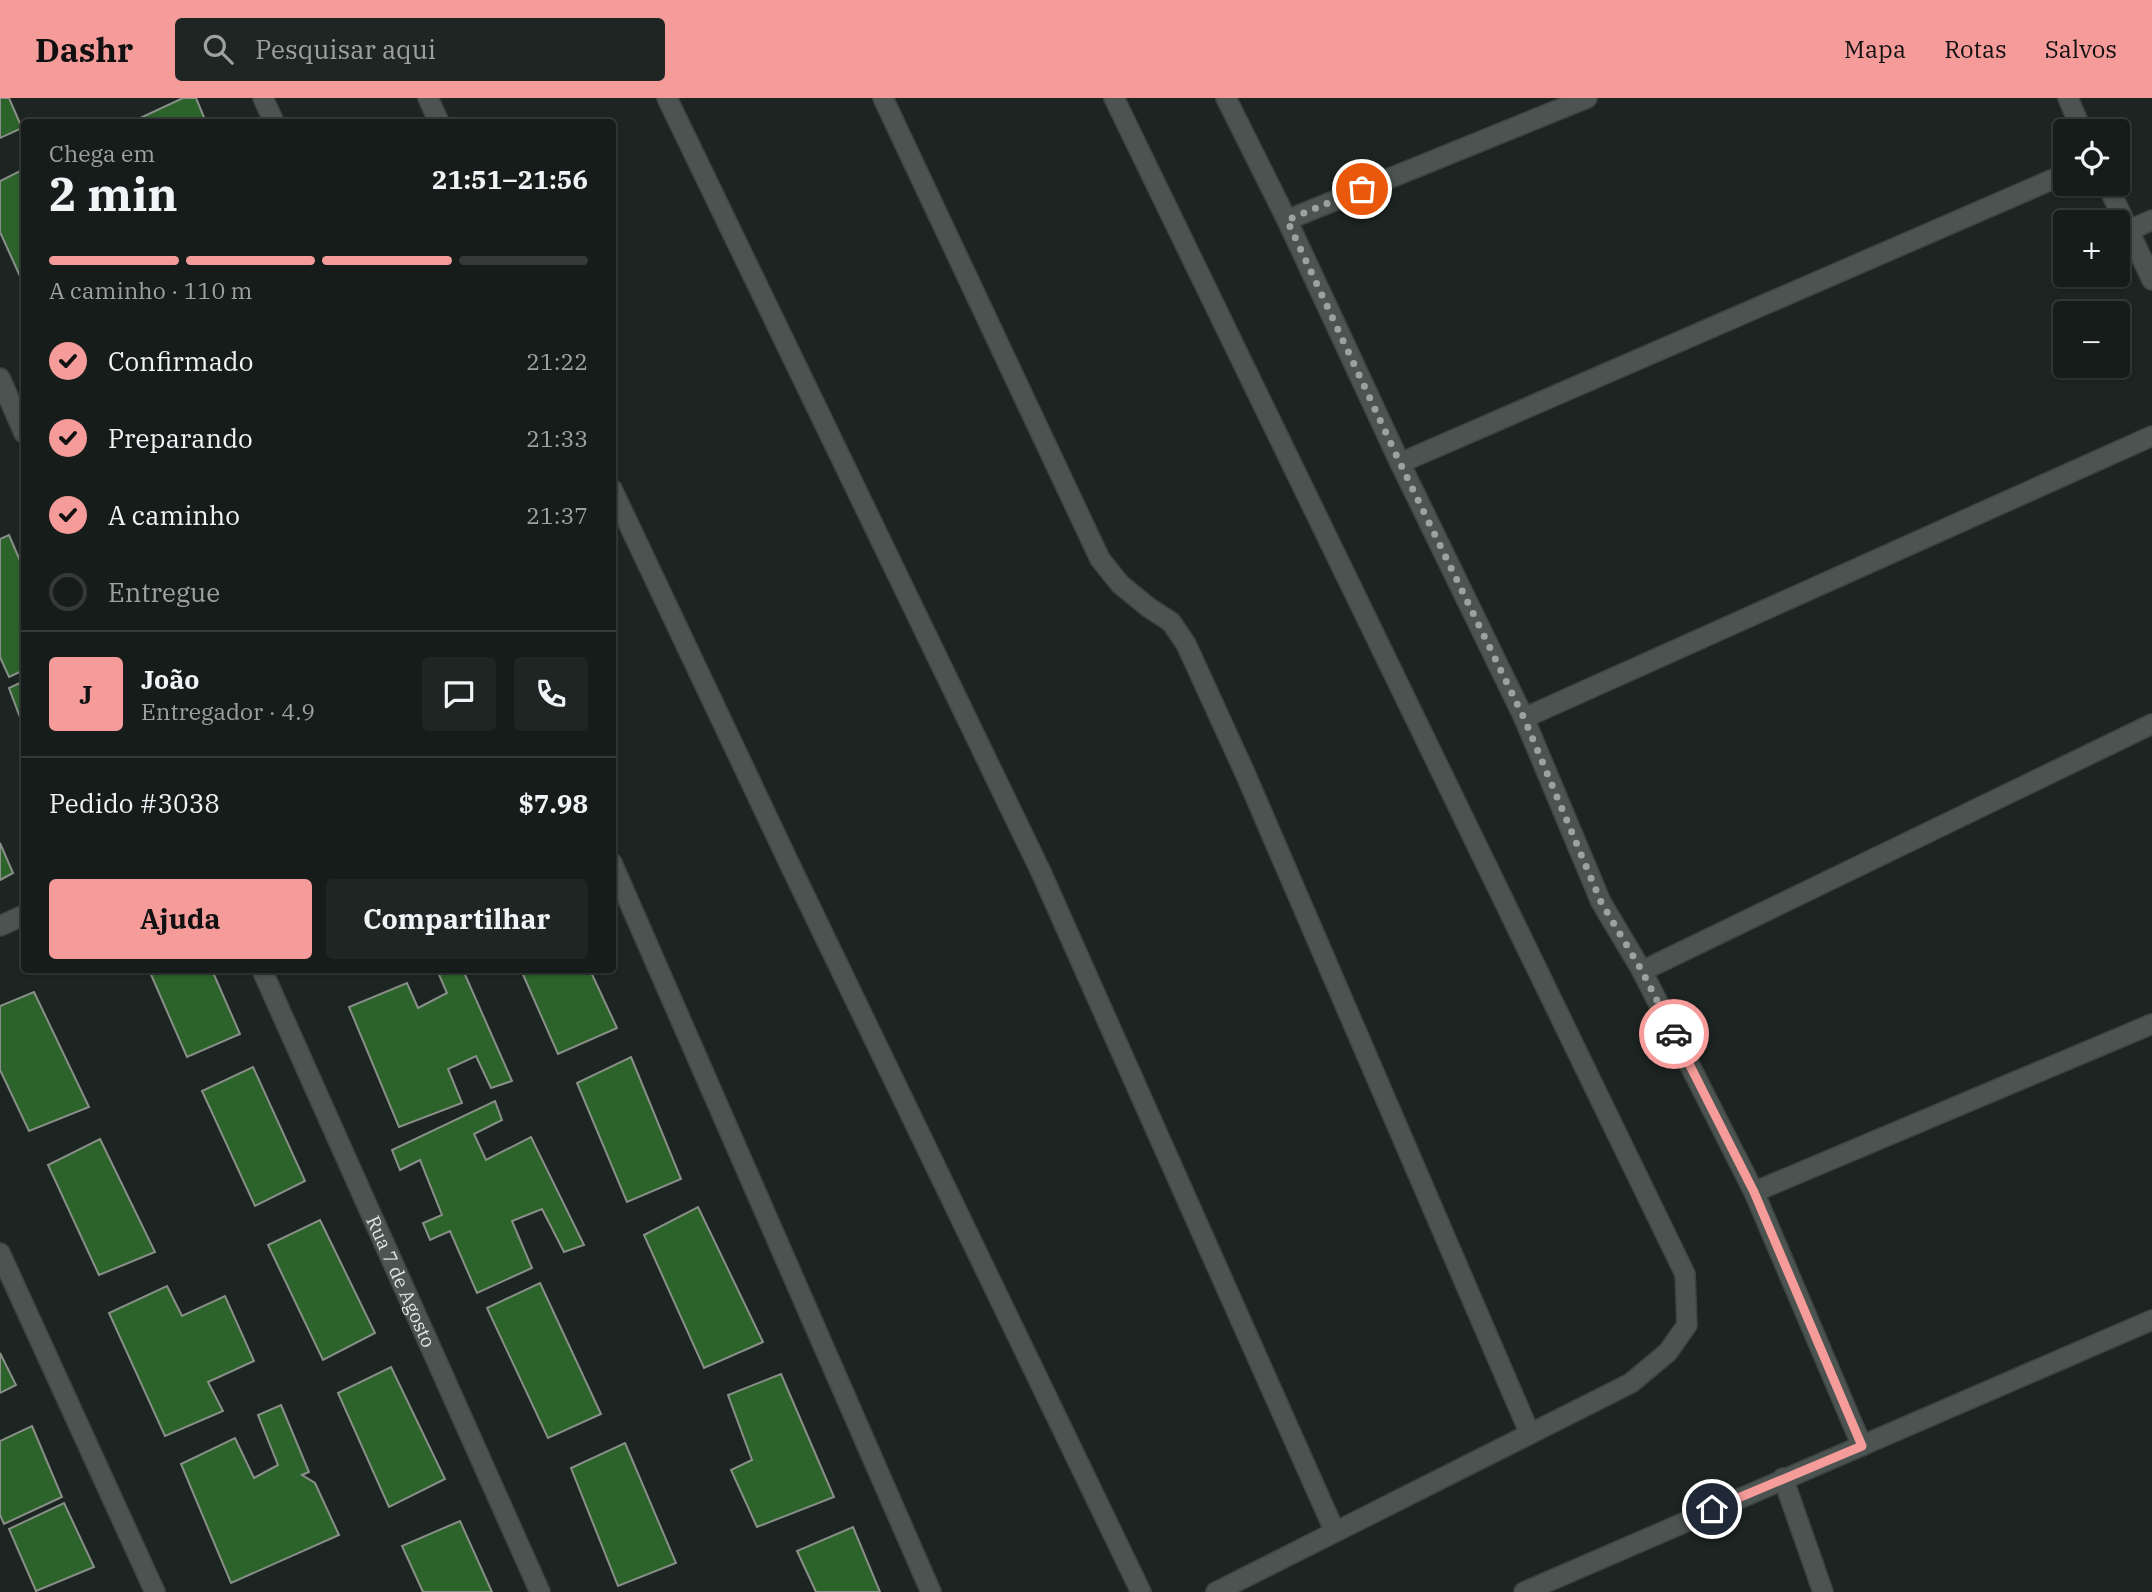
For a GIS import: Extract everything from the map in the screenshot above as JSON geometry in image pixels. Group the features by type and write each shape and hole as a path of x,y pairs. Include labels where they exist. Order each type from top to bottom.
{"street":[{"path":"262,98 272,119"},
{"path":"428,98 438,119"},
{"path":"667,98 1041,872 1335,1532"},
{"path":"883,98 1100,559 1120,584 1171,622 1186,643 1245,773 1530,1434"},
{"path":"1114,98 1685,1274 1687,1325 1668,1352 1631,1383 1216,1592"},
{"path":"1226,98 1287,220 1400,463 1524,718 1601,902 1642,971 1754,1192 1862,1446"},
{"path":"1287,220 1587,98"},
{"path":"2068,98 2077,119"},
{"path":"1400,463 2053,179"},
{"path":"2152,220 2130,230 2152,280"},
{"path":"0,378 21,426"},
{"path":"1524,718 2152,436"},
{"path":"616,497 1141,1592"},
{"path":"1642,971 2152,724"},
{"path":"616,872 931,1592"},
{"path":"0,926 21,916"},
{"name":"Rua 7 de Agosto","path":"263,973 540,1592"},
{"path":"1754,1192 2152,1024"},
{"path":"0,1253 155,1592"},
{"path":"1524,1592 2152,1320"},
{"path":"1783,1478 1823,1592"}],"building":[{"path":"0,98 9,98 21,128 0,138"},
{"path":"183,98 196,98 205,119 140,119"},
{"path":"21,170 21,278 0,232 0,181"},
{"path":"9,535 21,563 21,671 9,677 0,657 0,539"},
{"path":"21,682 21,720 9,688"},
{"path":"0,843 13,873 0,880"},
{"path":"150,973 213,973 240,1034 187,1057"},
{"path":"438,973 464,973 512,1081 491,1088 476,1056 448,1069 462,1103 399,1127 349,1007 407,983 418,1008 447,993"},
{"path":"522,973 591,973 617,1028 558,1054"},
{"path":"34,992 89,1107 29,1131 0,1070 0,1006"},
{"path":"631,1057 681,1179 627,1202 577,1083"},
{"path":"253,1067 305,1181 255,1206 202,1091"},
{"path":"495,1101 502,1120 474,1134 486,1160 531,1137 584,1245 564,1252 542,1209 512,1221 532,1268 477,1293 450,1231 430,1240 423,1223 442,1215 420,1160 400,1170 392,1150"},
{"path":"100,1139 155,1252 99,1275 48,1165"},
{"path":"698,1207 763,1342 704,1368 644,1235"},
{"path":"320,1220 375,1333 323,1360 268,1245"},
{"path":"540,1283 601,1414 548,1438 487,1308"},
{"path":"167,1286 182,1316 225,1296 254,1361 208,1382 223,1411 165,1436 109,1313"},
{"path":"0,1353 16,1385 0,1393"},
{"path":"391,1367 445,1479 389,1507 338,1393"},
{"path":"781,1374 834,1497 757,1527 731,1470 752,1460 728,1395"},
{"path":"281,1405 309,1472 302,1475 315,1483 339,1535 231,1583 181,1464 235,1438 254,1478 278,1465 258,1415"},
{"path":"32,1426 62,1497 4,1524 0,1515 0,1441"},
{"path":"625,1443 676,1563 618,1586 571,1468"},
{"path":"64,1503 94,1567 36,1591 9,1529"},
{"path":"460,1521 492,1592 423,1592 402,1546"},
{"path":"853,1527 880,1592 816,1592 797,1551"}],"way so far":[{"path":"1362,189 1287,220 1400,463 1524,718 1601,902 1642,971 1674,1034"}],"route":[{"path":"1674,1034 1754,1192 1862,1446 1712,1509"}]}
